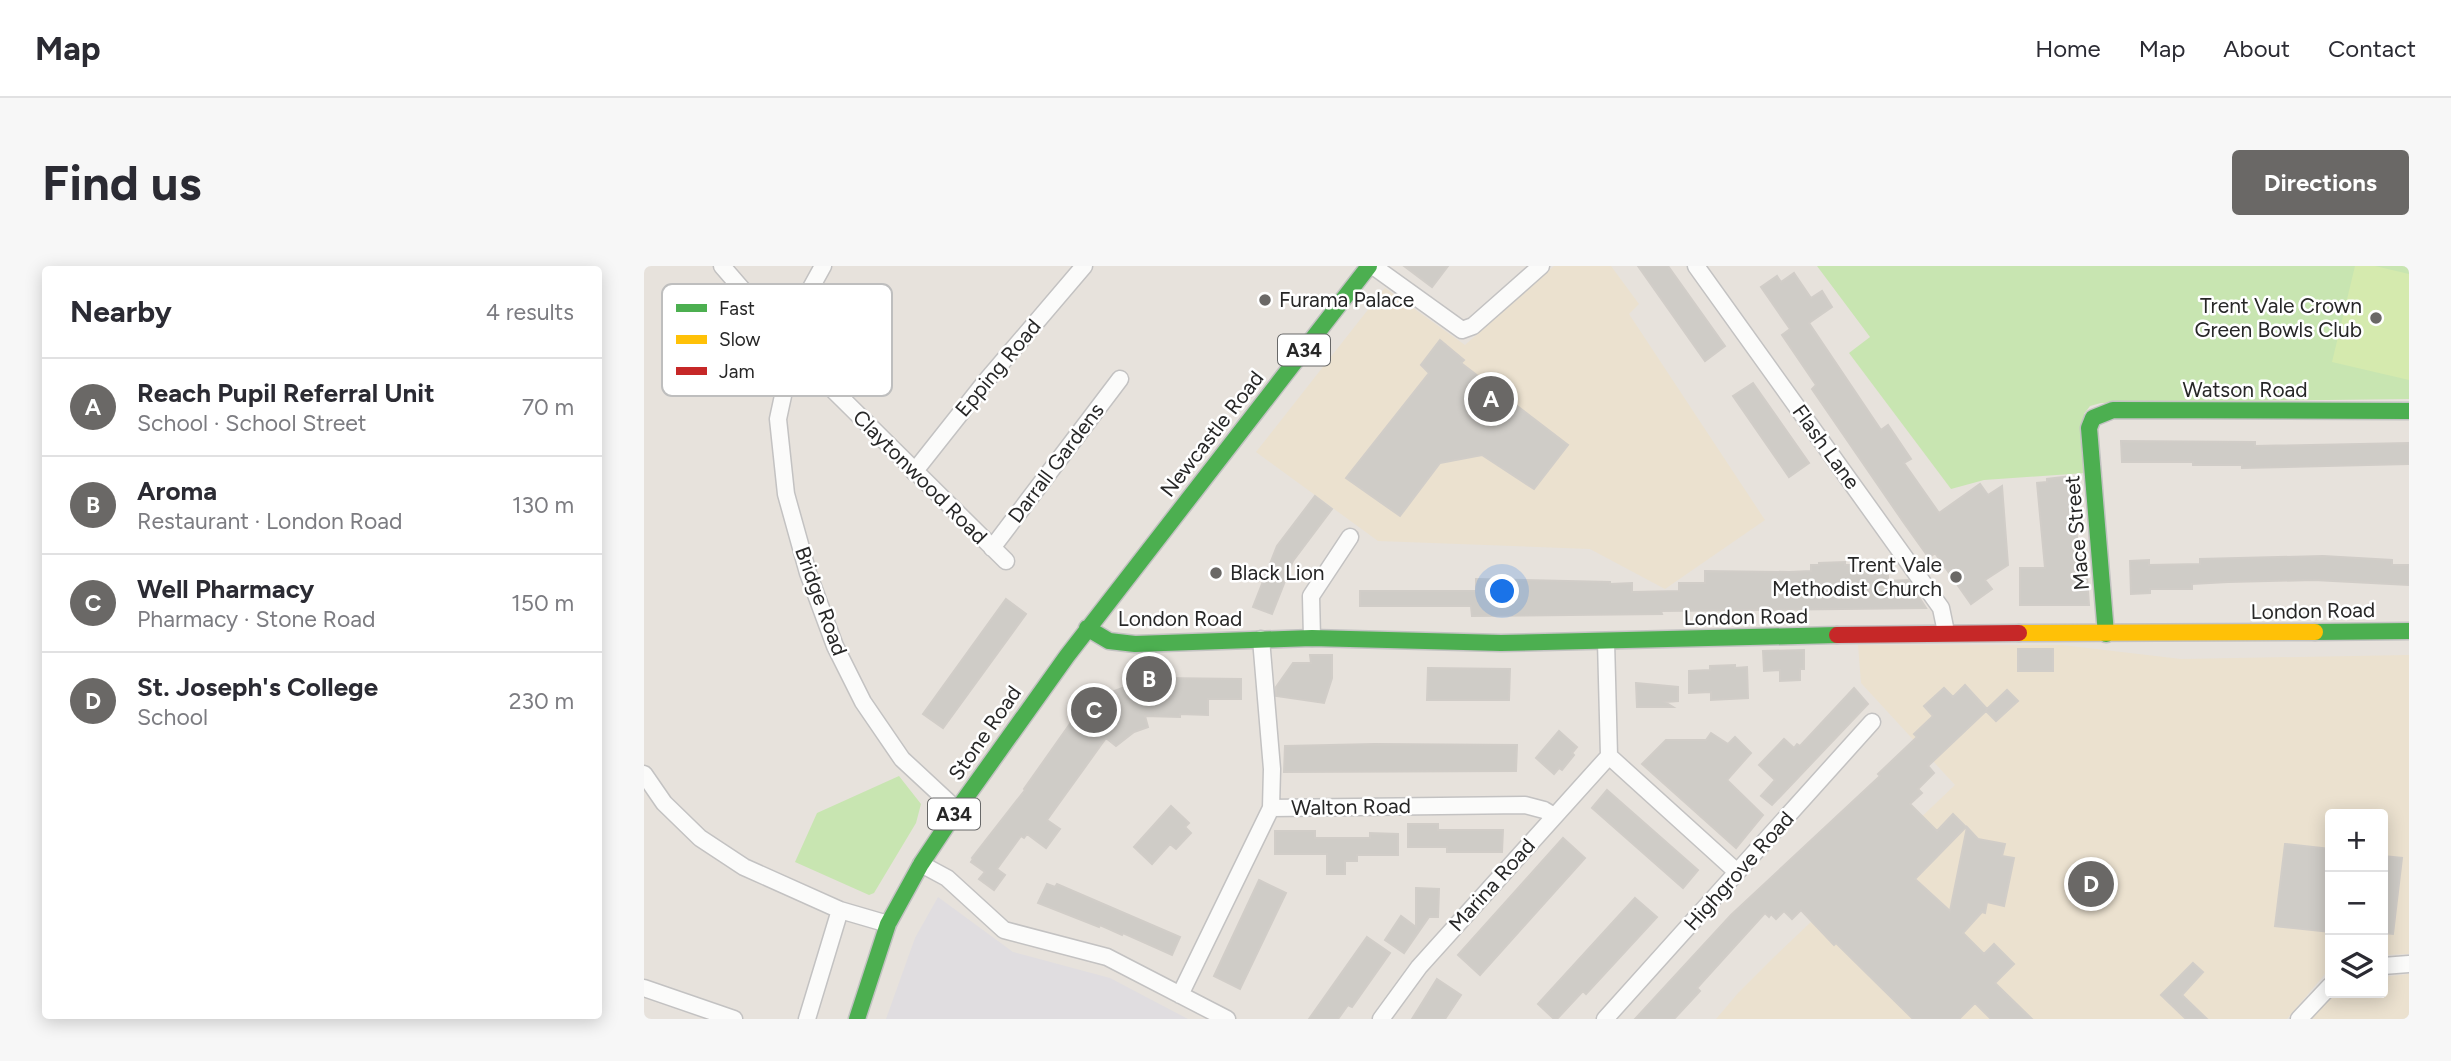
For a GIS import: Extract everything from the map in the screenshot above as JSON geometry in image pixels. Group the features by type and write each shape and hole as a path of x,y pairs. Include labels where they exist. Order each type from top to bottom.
{"main road":[{"name":"Newcastle Road","path":"1087,628 1371,266"},
{"name":"Watson Road","path":"2089,428 2093,418 2113,410 2409,411"},
{"name":"Mace Street","path":"2089,428 2106,634"},
{"name":"London Road","path":"1087,628 1110,641 1135,644 1312,638 1501,643 1946,632 2106,634 2409,631"},
{"name":"Stone Road","path":"857,1019 888,924 921,864 1087,628"}],"street":[{"name":"Claytonwood Road","path":"723,266 738,284"},
{"path":"812,284 822,266"},
{"name":"Epping Road","path":"914,472 986,381 1084,266"},
{"path":"1371,266 1462,330 1473,326 1541,266"},
{"name":"Flash Lane","path":"1696,266 1941,608 1946,632"},
{"name":"Darrall Gardens","path":"992,548 1120,379"},
{"name":"Bridge Road","path":"784,396 778,419 786,494 808,573 835,646 863,702 902,759 957,810"},
{"name":"Claytonwood Road","path":"839,396 1006,561"},
{"path":"1312,638 1311,596 1350,537"},
{"path":"1261,639 1272,769 1270,808"},
{"path":"1606,641 1609,756 1738,872"},
{"name":"Highgrove Road","path":"1605,1019 1872,722"},
{"name":"Marina Road","path":"1381,1019 1419,967 1609,756"},
{"path":"644,774 664,803 700,838 744,867 840,910 888,924"},
{"name":"Walton Road","path":"1180,995 1270,808 1525,804 1553,816"},
{"path":"921,864 947,878 1004,930 1107,957 1227,1019"},
{"path":"807,1019 840,910"},
{"path":"2388,966 2409,964"},
{"path":"644,988 734,1019"},
{"path":"2299,1019 2325,991"}],"shaded area":[{"path":"1554,266 1611,266 1639,304 1629,314 1765,520 1665,589 1590,549 1378,541 1256,452 1385,288 1465,345"},
{"path":"1858,645 2062,645 2181,659 2409,655 2409,954 2388,955 2388,809 2325,809 2325,974 2287,1019 1716,1019 1772,959 1955,785 1861,683"},
{"path":"938,897 1013,952 1110,978 1188,1019 886,1019 915,938"},
{"path":"2409,974 2409,1019 2311,1019 2329,998 2388,998 2388,976"}],"green space":[{"path":"1817,266 2409,266 2409,399 2101,403 2090,406 2084,414 2085,473 1984,480 1951,489 1849,353 1870,337"},
{"name":"Trent Vale Crown Green Bowls Club","path":"2355,266 2375,266 2409,274 2409,380 2332,362"},
{"path":"899,776 921,804 916,823 874,893 869,895 795,862 817,813"}],"building":[{"path":"1404,266 1448,266 1432,287"},
{"path":"1638,266 1668,266 1725,346 1705,361"},
{"path":"1794,273 1811,298 1822,291 1832,307 1809,323 1881,430 1888,425 1911,459 1904,463 1939,513 1980,484 1988,495 2002,486 2008,565 1985,580 1992,589 1971,604 1935,553 1929,558 1904,523 1812,389 1816,385 1782,335 1790,329 1761,287 1777,276 1781,282"},
{"path":"1440,340 1464,360 1461,363 1568,445 1534,489 1482,455 1440,463 1400,516 1346,478 1429,373 1421,365"},
{"path":"1753,383 1809,463 1789,477 1733,396"},
{"path":"2121,441 2255,442 2255,446 2409,443 2409,464 2242,468 2242,465 2193,465 2193,462 2122,462"},
{"path":"2071,476 2079,557 2084,557 2089,605 2020,605 2020,568 2045,568 2037,483"},
{"path":"1315,496 1332,509 1293,561 1272,614 1253,607 1277,546"},
{"path":"2323,556 2392,560 2392,565 2409,565 2409,585 2314,580 2228,582 2192,584 2192,589 2150,589 2150,593 2131,594 2130,561 2149,560 2149,565 2200,564 2200,559"},
{"path":"1845,562 1845,565 1888,565 1888,581 1908,580 1926,608 1472,616 1471,606 1360,606 1360,591 1476,591 1476,579 1632,583 1632,592 1679,591 1679,583 1705,583 1705,571 1811,571 1811,565"},
{"path":"1006,599 1026,614 943,728 923,714"},
{"path":"2018,649 2053,649 2053,671 2018,671"},
{"path":"1804,650 1804,669 1800,669 1800,680 1780,681 1780,670 1764,671 1763,651"},
{"path":"1310,655 1332,655 1332,678 1324,703 1276,696 1276,687 1293,663 1311,663"},
{"path":"1735,665 1735,668 1747,667 1748,698 1711,700 1711,692 1689,693 1689,671 1710,670 1710,666"},
{"path":"1428,668 1510,669 1509,700 1427,700"},
{"path":"1161,678 1241,679 1241,699 1208,699 1208,715 1145,716 1148,727 1134,732 1116,746 1106,738 1047,820 1060,829 1046,848 1027,834 1024,838 1021,836 997,869 1005,875 994,890 979,879 985,872 971,862 972,858 1025,790 1072,721 1104,695 1141,681"},
{"path":"1636,683 1678,687 1678,701 1665,702 1673,707 1637,707"},
{"path":"1965,685 1987,709 2007,690 2018,701 1996,721 1986,711 1928,766 1934,773 1918,789 1922,793 1910,804 1937,831 1953,814 1966,827 1915,879 1950,911 1967,827 1978,839 2005,844 2002,856 2014,858 2004,906 1987,902 1985,913 1982,912 1963,933 1984,954 1994,944 2014,964 1995,983 2032,1019 1991,1019 1975,1003 1959,1019 1913,1019 1801,910 1792,919 1784,911 1776,919 1765,913 1697,988 1700,991 1674,1019 1635,1019 1731,915 1880,776 1878,774 1917,737 1914,734 1933,716 1924,706 1944,688 1953,697"},
{"path":"1854,688 1868,704 1772,805 1761,796 1775,780 1759,765 1784,739 1794,748 1797,744 1800,746"},
{"path":"1559,731 1577,747 1562,770 1559,768 1554,774 1536,758"},
{"path":"1711,733 1728,744 1735,737 1751,753 1727,780 1763,815 1736,848 1642,764 1666,740 1706,740"},
{"path":"1517,745 1516,771 1284,772 1285,746"},
{"path":"1607,790 1698,870 1683,888 1592,808"},
{"path":"1171,806 1189,823 1185,827 1191,833 1176,849 1170,844 1152,864 1134,847"},
{"path":"1408,824 1438,824 1438,830 1503,830 1502,852 1447,852 1447,847 1408,847"},
{"path":"1275,831 1315,831 1315,838 1370,838 1370,833 1398,834 1398,855 1357,855 1357,861 1345,861 1345,874 1327,874 1327,854 1275,854"},
{"path":"1563,838 1585,858 1480,975 1458,955"},
{"path":"2285,844 2325,848 2325,931 2275,926"},
{"path":"2388,857 2402,858 2393,934 2388,934"},
{"path":"1259,880 1286,893 1240,989 1214,976"},
{"path":"1047,884 1055,887 1057,884 1180,937 1172,955 1123,933 1122,935 1100,925 1099,927 1038,903"},
{"path":"1416,888 1439,889 1438,917 1429,917 1404,953 1385,940 1401,916 1416,927"},
{"path":"1635,898 1657,917 1586,994 1583,991 1554,1019 1538,1004"},
{"path":"1367,937 1390,953 1352,1007 1348,1005 1338,1019 1309,1019"},
{"path":"2193,963 2203,972 2182,995 2207,1019 2186,1019 2161,995"},
{"path":"1437,979 1461,995 1445,1019 1412,1019"}],"traffic: fast":[{"path":"857,1019 888,924 921,864 957,810 1067,656 1369,266"},
{"path":"2106,634 2089,428 2093,418 2113,410 2409,411"},
{"path":"1087,628 1109,641 1135,644 1312,638 1501,643 1837,635"},
{"path":"2315,632 2409,631"}],"traffic: slow":[{"path":"2019,633 2315,632"}],"traffic: jam":[{"path":"1837,635 2019,633"}],"place":[{"name":"Furama Palace","path":"1265,300"},
{"name":"Trent Vale Crown Green Bowls Club","path":"2376,318"},
{"name":"Reach Pupil Referral Unit","path":"1491,399"},
{"name":"Black Lion","path":"1216,573"},
{"name":"Trent Vale Methodist Church","path":"1956,577"},
{"name":"Aroma","path":"1149,679"},
{"name":"Well Pharmacy","path":"1094,710"},
{"name":"St. Joseph's College","path":"2091,884"}]}
